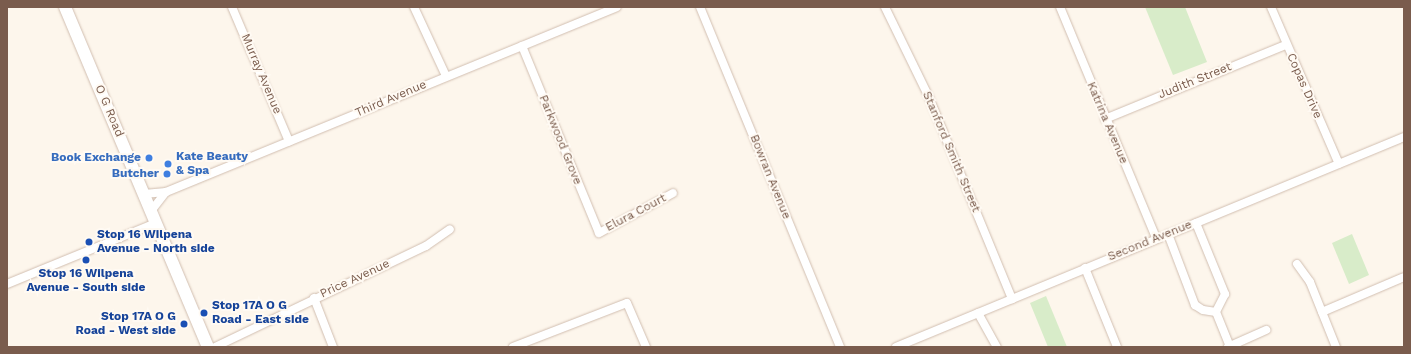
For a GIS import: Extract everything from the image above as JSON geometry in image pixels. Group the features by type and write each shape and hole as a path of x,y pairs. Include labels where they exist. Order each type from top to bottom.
{"main road":[{"name":"O G Road","path":"65,7 208,347"}],"street":[{"name":"Murray Avenue","path":"232,7 289,141"},
{"path":"414,7 446,76"},
{"name":"Third Avenue","path":"144,194 166,192 616,7"},
{"name":"Bowran Avenue","path":"700,7 840,347"},
{"name":"Stanford Smith Street","path":"885,7 928,95 1012,299"},
{"name":"Katrina Avenue","path":"1060,7 1105,119 1156,238"},
{"name":"Copas Drive","path":"1271,7 1285,45 1339,164"},
{"name":"Judith Street","path":"1105,119 1285,45"},
{"name":"Parkwood Grove","path":"522,46 599,233"},
{"name":"Second Avenue","path":"897,347 1156,238 1404,137"},
{"name":"Third Avenue","path":"151,211 166,192"},
{"name":"Elura Court","path":"599,233 673,193"},
{"path":"1196,222 1225,294 1216,312 1229,347 1266,330"},
{"path":"7,284 156,223"},
{"name":"Price Avenue","path":"215,347 314,298 426,246 450,229"},
{"path":"1168,234 1195,305 1216,312"},
{"path":"1297,264 1310,282 1336,347"},
{"path":"1085,268 1117,347"},
{"path":"1322,312 1404,277"},
{"path":"314,298 333,347"},
{"path":"513,347 628,303 646,347"},
{"path":"978,313 997,347"}],"green space":[{"path":"1145,7 1185,7 1207,62 1173,75"},
{"path":"1352,234 1369,275 1349,284 1332,243"},
{"path":"1046,296 1067,347 1048,347 1030,303"}],"place":[{"name":"Book Exchange","path":"149,158"},
{"name":"Kate Beauty & Spa","path":"168,164"},
{"name":"Butcher","path":"167,174"},
{"name":"Stop 16 Wilpena Avenue - North side","path":"89,242"},
{"name":"Stop 16 Wilpena Avenue - South side","path":"86,260"},
{"name":"Stop 17A O G Road - East side","path":"204,313"},
{"name":"Stop 17A O G Road - West side","path":"184,324"}]}
